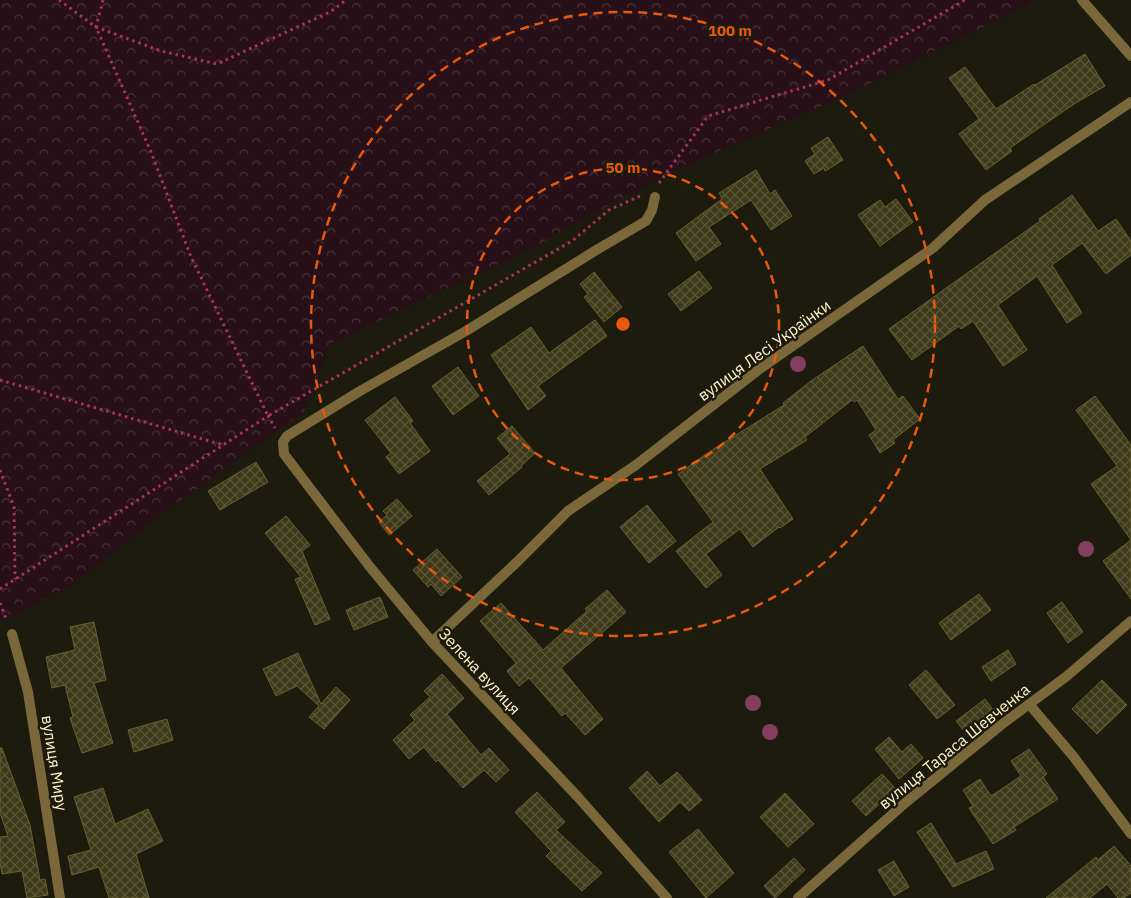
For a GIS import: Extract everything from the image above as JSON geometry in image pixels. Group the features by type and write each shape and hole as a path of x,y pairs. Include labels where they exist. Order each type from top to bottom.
{"street":[{"path":"1082,0 1131,56"},
{"name":"вулиця Лесі Українки","path":"432,642 518,562 568,511 636,465 757,371 933,248 985,200 1131,102"},
{"path":"283,442 287,436 360,391 466,331 646,221 652,210 651,194"},
{"name":"Зелена вулиця","path":"283,442 284,454 370,567 432,642 577,796 668,898"},
{"name":"вулиця Тараса Шевченка","path":"798,898 905,803 1066,676 1131,620"},
{"name":"вулиця Миру","path":"12,634 28,692 60,898"},
{"path":"1029,704 1072,756 1131,834"}],"path":[{"path":"59,0 96,27 161,51 217,64 330,12 346,0"},
{"path":"103,0 96,27 151,152 191,257 268,416 283,442"},
{"path":"0,589 268,416 572,241 609,210 651,194 708,116 828,80 965,0"},
{"path":"0,380 223,445"},
{"path":"0,470 14,507 15,579"}],"green space":[{"path":"0,0 1037,0 857,90 659,178 532,248 330,344 303,413 165,511 75,583 0,622"}],"building":[{"path":"1085,54 1105,86 1074,104 1010,148 1012,151 986,170 959,134 979,119 949,78 965,67 996,109"},
{"path":"828,137 843,160 825,171 824,168 814,174 805,161 815,154 811,148"},
{"path":"756,170 770,194 775,190 792,216 771,230 751,200 709,227 721,244 696,261 676,233 722,199 719,193"},
{"path":"1072,195 1098,231 1116,219 1131,241 1131,255 1106,274 1082,243 1052,265 1082,313 1067,323 1037,276 998,305 1027,350 1003,366 973,321 961,329 959,326 912,360 889,329 1040,221 1039,219"},
{"path":"896,199 913,222 880,246 858,215 880,200 885,207"},
{"path":"699,271 712,288 681,311 668,294"},
{"path":"594,272 622,307 604,322 584,297 588,294 580,284"},
{"path":"595,320 607,336 538,386 546,396 528,410 491,355 531,327 549,353"},
{"path":"863,346 898,399 903,396 920,419 893,440 895,443 880,453 869,435 876,430 857,400 854,402 852,400 805,437 807,440 760,469 793,519 753,547 740,529 706,554 722,575 706,588 676,551 713,522 678,474 709,452 784,405 783,403 811,381"},
{"path":"458,367 479,396 453,415 432,386"},
{"path":"1095,396 1131,445 1131,540 1091,484 1117,466 1076,410"},
{"path":"395,397 413,421 410,423 430,451 399,474 386,457 391,453 365,420"},
{"path":"512,426 535,453 522,467 489,495 477,481 510,454 497,438"},
{"path":"256,462 268,482 220,510 208,491"},
{"path":"397,499 412,516 389,535 379,522 387,515 383,511"},
{"path":"647,505 676,541 649,563 620,527"},
{"path":"286,516 310,545 302,551 330,619 315,625 295,579 301,577 265,533"},
{"path":"1131,540 1131,599 1103,561"},
{"path":"437,549 462,577 441,596 431,584 428,587 413,570"},
{"path":"607,590 626,612 561,668 603,719 585,735 565,713 562,716 529,678 519,686 507,671 516,663 480,621 501,603 543,650 587,611 585,609"},
{"path":"979,594 991,610 951,640 939,623"},
{"path":"380,597 388,617 354,630 346,610"},
{"path":"1062,602 1083,632 1068,643 1047,613"},
{"path":"94,622 106,680 94,683 113,743 82,753 70,718 73,717 65,685 52,688 46,657 75,650 70,627"},
{"path":"1008,650 1016,664 991,681 982,667"},
{"path":"298,653 321,704 336,687 350,700 324,729 309,717 319,706 297,686 276,696 263,669"},
{"path":"926,670 955,705 937,719 909,685"},
{"path":"442,674 464,698 447,714 481,755 489,748 509,770 496,782 484,770 463,788 438,760 436,762 424,747 409,759 393,740 415,720 410,715 430,697 424,691"},
{"path":"1102,680 1127,705 1097,734 1072,709"},
{"path":"985,699 996,714 968,736 956,721"},
{"path":"167,719 173,740 134,752 128,730"},
{"path":"889,737 902,752 911,744 923,758 899,779 875,749"},
{"path":"0,748 2,748 30,825 40,880 45,879 48,895 27,898 22,871 2,874 0,837 8,836 0,813"},
{"path":"1029,749 1047,774 1043,777 1058,799 1014,827 1016,830 993,844 969,808 973,806 963,790 980,779 991,796 1021,776 1011,761"},
{"path":"647,771 660,786 677,772 702,800 689,811 680,802 659,822 629,788"},
{"path":"882,774 896,789 866,816 852,801"},
{"path":"103,788 115,824 148,809 163,841 136,854 149,898 109,898 99,867 72,875 68,856 91,850 74,797"},
{"path":"537,792 565,822 556,830 602,873 582,891 546,856 551,851 515,812"},
{"path":"785,793 814,824 788,847 760,817"},
{"path":"931,823 956,864 986,851 994,869 953,887 917,832"},
{"path":"698,829 734,873 706,898 669,852"},
{"path":"1114,846 1131,866 1131,893 1124,898 1118,898 1107,884 1090,898 1046,898 1096,857 1098,860"},
{"path":"794,858 805,870 775,898 764,886"},
{"path":"894,861 909,887 894,896 878,870"}]}
